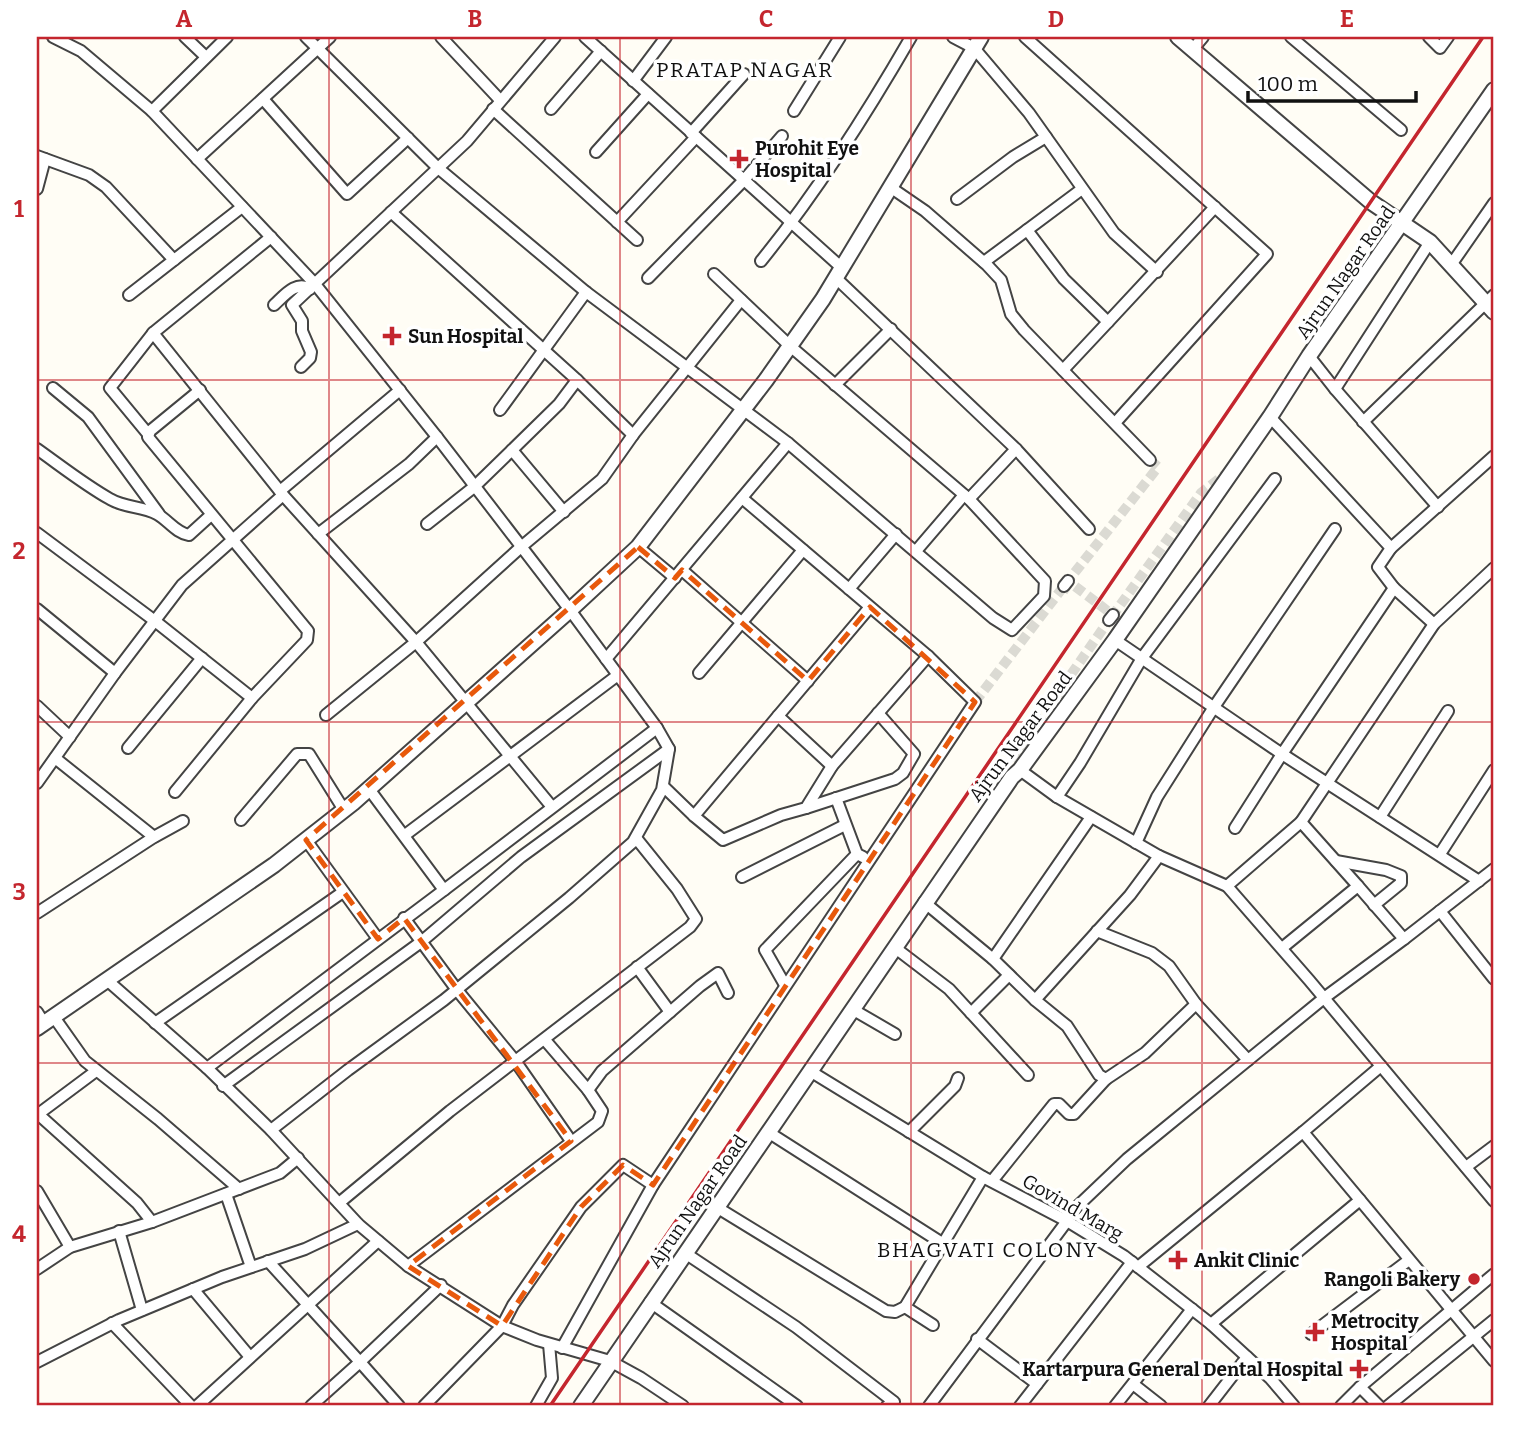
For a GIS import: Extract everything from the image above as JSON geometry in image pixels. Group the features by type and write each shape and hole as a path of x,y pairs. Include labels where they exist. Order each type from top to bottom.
{"street":[{"path":"53,37 76,42 152,111 271,237 437,437 570,610 657,728 669,749 663,786 636,838 569,898 457,990 271,1130"},
{"path":"185,37 206,57"},
{"path":"152,111 227,37"},
{"path":"306,37 438,168 586,292 788,443 993,618 1012,630 1044,596 1045,581 966,497 790,346 714,274"},
{"path":"198,159 330,37"},
{"path":"441,37 496,104 637,240"},
{"path":"585,37 792,223 891,329 1016,449 1089,528"},
{"path":"633,80 666,37"},
{"path":"761,261 792,223 864,118 911,37"},
{"path":"953,37 977,43 1114,233 1157,271"},
{"path":"1025,37 1267,254 1115,423"},
{"path":"1178,37 1371,202 1430,242 1492,304 1363,422"},
{"path":"1192,49 1203,37"},
{"path":"1291,37 1304,41 1401,131"},
{"path":"1429,37 1440,48 1448,37"},
{"path":"794,111 837,38"},
{"path":"301,368 312,352 302,331 302,321 292,305 467,141 549,39"},
{"path":"239,1189 158,1119 96,1071 43,1020 108,981 274,865 344,810 466,704 638,547 790,346 839,273 977,43"},
{"path":"551,109 601,51"},
{"path":"617,222 744,74"},
{"name":"Ajrun Nagar Road","path":"581,1406 924,902 1012,777 1020,770 1115,640 1494,90"},
{"path":"596,152 648,94"},
{"path":"263,99 347,194 408,138"},
{"path":"648,278 744,180 782,136"},
{"path":"957,199 1013,157 1046,137"},
{"path":"37,189 41,158 89,175 106,187 174,260"},
{"path":"890,187 925,211 984,262 1001,280 1011,314 1150,460"},
{"path":"984,262 1082,188"},
{"path":"1451,265 1494,203"},
{"path":"129,295 242,207"},
{"path":"1063,370 1215,207"},
{"path":"391,212 577,380 633,435"},
{"path":"1027,230 1064,279 1108,323"},
{"path":"175,792 252,698 306,640 308,631 110,388 153,332 271,237"},
{"path":"1335,389 1430,242"},
{"path":"274,305 297,286 312,286"},
{"path":"500,410 586,292"},
{"path":"326,715 416,642 521,547 602,479 633,435 741,300"},
{"path":"835,385 891,329"},
{"path":"153,332 282,493 416,642 552,807"},
{"path":"1309,356 1438,507"},
{"path":"427,524 474,487 559,404 577,380"},
{"path":"53,387 88,416 161,516"},
{"path":"148,434 200,390"},
{"path":"37,783 115,673 183,585 282,493 400,390"},
{"path":"1270,416 1391,548"},
{"path":"318,534 410,464 437,437"},
{"path":"606,659 788,443"},
{"path":"37,449 110,499 126,506 144,507 161,516 182,534 189,535 211,515"},
{"path":"916,551 966,497 1016,449"},
{"path":"512,450 564,512"},
{"path":"1434,624 1394,588 1378,567 1391,548 1490,459 1494,473"},
{"path":"1057,797 1142,658 1275,480"},
{"path":"562,1348 653,1185 975,702 928,656 742,498"},
{"path":"1136,843 1157,797 1214,707 1335,529"},
{"path":"37,533 252,698"},
{"path":"849,589 896,534"},
{"path":"638,547 742,622 808,681"},
{"path":"699,673 803,550"},
{"path":"1227,886 1301,822 1434,624 1494,568"},
{"path":"1235,828 1394,588"},
{"path":"694,816 870,607"},
{"path":"37,609 115,673"},
{"path":"1115,640 1282,754 1479,881"},
{"path":"806,808 832,766 928,656"},
{"path":"128,748 202,658"},
{"path":"405,835 618,675"},
{"path":"37,706 70,737"},
{"path":"1380,817 1448,711"},
{"path":"663,786 723,840 781,815 895,779 903,773 914,754 878,713"},
{"path":"779,716 832,766"},
{"path":"207,1068 657,728"},
{"path":"223,1086 421,942 521,857 669,749"},
{"path":"241,820 297,754 309,754 344,810"},
{"path":"55,758 154,836"},
{"path":"1020,770 1057,797 1159,856 1227,886 1494,1201"},
{"path":"1440,854 1494,770"},
{"path":"369,789 444,890"},
{"path":"836,798 857,854 868,860"},
{"path":"993,958 1091,817"},
{"path":"37,913 154,836 183,821"},
{"path":"1301,822 1404,939"},
{"path":"741,877 845,825"},
{"path":"340,1203 450,1111 690,927 696,919 677,888 636,838"},
{"path":"306,840 378,939"},
{"path":"785,985 765,950 857,854"},
{"path":"1035,1000 1130,895 1159,856"},
{"path":"1336,861 1386,870 1401,876 1401,883 1374,905"},
{"path":"929,1406 1065,1220 1127,1159 1324,998 1494,869"},
{"path":"1282,948 1358,886"},
{"path":"155,1023 343,892"},
{"path":"924,902 993,958 1035,1000 1067,1026 1099,1075 1106,1079"},
{"path":"1440,911 1494,979"},
{"path":"404,918 457,990 516,1062 571,1141"},
{"path":"1097,931 1152,953 1169,966 1196,1004 1248,1060"},
{"path":"894,947 949,989 1028,1075"},
{"path":"638,967 670,1012"},
{"path":"588,1090 602,1071 718,973 728,993"},
{"path":"971,1013 1009,975"},
{"path":"108,981 207,1068 271,1130 358,1224 408,1266 502,1326 549,1344 610,1361 642,1378 684,1406"},
{"path":"718,1208 787,1253 886,1311 895,1312 905,1307 942,1243 988,1179 1054,1104 1059,1104 1069,1114 1079,1111 1106,1079 1145,1053 1196,1004"},
{"path":"852,1009 895,1034"},
{"path":"408,1266 597,1122 602,1111 588,1090 545,1040"},
{"path":"1020,1406 1135,1265 1303,1132 1381,1066"},
{"path":"96,1071 37,1115 137,1203 152,1222"},
{"name":"Govind Marg","path":"810,1071 988,1179 1065,1220 1135,1265 1192,1309 1247,1357 1270,1378 1289,1405"},
{"path":"909,1132 955,1086 958,1078"},
{"path":"768,1132 942,1243"},
{"path":"1303,1132 1494,1361"},
{"path":"1466,1167 1494,1146"},
{"path":"37,1269 70,1247 152,1222 280,1173 298,1158"},
{"path":"425,1406 502,1326 581,1207 623,1165 653,1185"},
{"path":"37,1191 70,1247"},
{"path":"226,1194 251,1267"},
{"path":"1210,1324 1360,1199"},
{"path":"37,1362 142,1310 305,1249 358,1224"},
{"path":"119,1231 142,1310"},
{"path":"197,1406 378,1241"},
{"path":"685,1252 796,1327 894,1405"},
{"path":"1311,1334 1409,1260"},
{"path":"268,1261 399,1406"},
{"path":"1341,1406 1494,1274"},
{"path":"311,1406 441,1285"},
{"path":"193,1289 250,1357"},
{"path":"650,1302 797,1406"},
{"path":"905,1307 933,1325"},
{"path":"1115,1406 1192,1309"},
{"path":"1388,1406 1494,1320"},
{"path":"112,1323 191,1406"},
{"path":"977,1339 1037,1384"},
{"path":"536,1406 552,1378 549,1344"},
{"path":"1209,1406 1247,1357"},
{"path":"1133,1384 1161,1406"},
{"path":"1360,1387 1379,1406"}],"highlighted area":[{"path":"638,547 675,578 682,570 808,681 870,607 975,702 653,1185 623,1165 581,1207 502,1326 408,1266 571,1141 404,918 378,939 306,840"}],"tunnel":[{"path":"1150,460 1158,467 1068,581 1113,615 1201,493 1228,472"},
{"path":"975,702 1064,586 1070,590"},
{"path":"1012,777 1017,752 1109,620 1103,615"}],"railway":[{"path":"550,1406 1483,37"}],"place":[{"name":"Purohit Eye Hospital","path":"739,159"},
{"name":"Sun Hospital","path":"392,336"},
{"name":"Ankit Clinic","path":"1178,1260"},
{"name":"Rangoli Bakery","path":"1474,1279"},
{"name":"Metrocity Hospital","path":"1315,1332"},
{"name":"Kartarpura General Dental Hospital","path":"1359,1369"}],"district":[{"name":"PRATAP NAGAR","path":"745,70"},
{"name":"BHAGVATI COLONY","path":"988,1250"}]}
